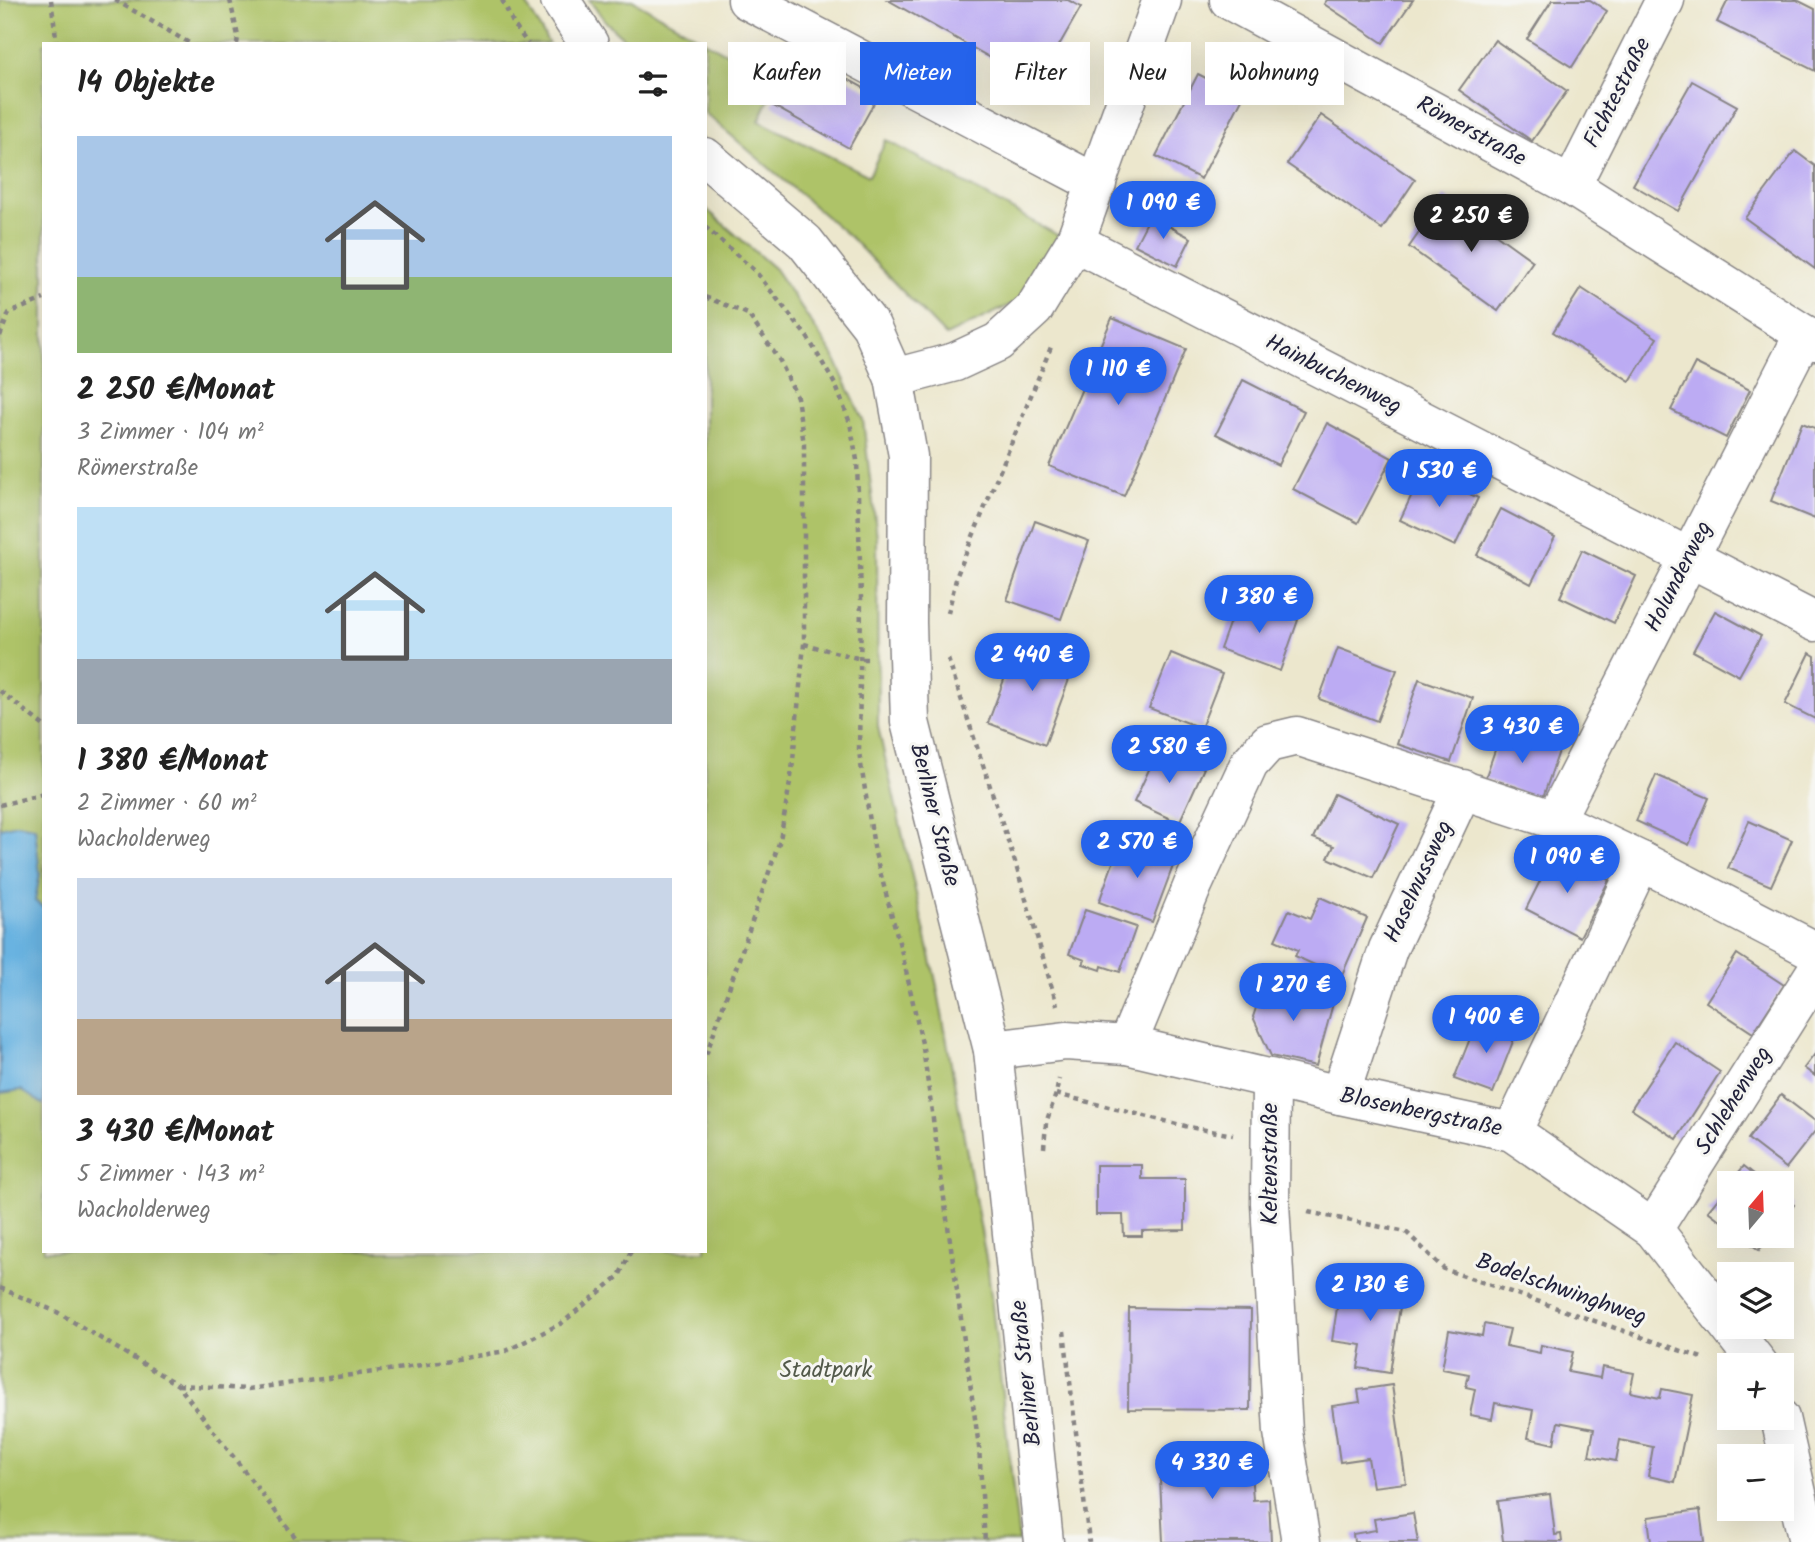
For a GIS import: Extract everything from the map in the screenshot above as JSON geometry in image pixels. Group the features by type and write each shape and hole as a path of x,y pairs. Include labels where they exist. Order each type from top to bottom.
{"street":[{"path":"560,0 588,42"},
{"path":"747,0 1097,184"},
{"path":"894,378 955,362 998,342 1034,309 1075,242 1162,0"},
{"name":"Römerstraße","path":"1229,0 1571,186 1809,337"},
{"name":"Fichtestraße","path":"1571,186 1665,0"},
{"name":"Berliner Straße","path":"707,159 805,242 871,326 894,378 908,456 907,623 910,722 993,1050 1044,1542"},
{"name":"Hainbuchenweg","path":"1075,242 1815,622"},
{"name":"Holunderweg","path":"1555,820 1689,558 1809,337"},
{"path":"1127,1045 1193,885 1249,764 1268,743 1297,736 1555,820 1815,951"},
{"name":"Haselnussweg","path":"1340,1095 1388,948 1463,789"},
{"path":"1512,1132 1641,861"},
{"name":"Schlehenweg","path":"1653,1229 1815,973"},
{"name":"Blosenbergstraße","path":"993,1050 1066,1041 1127,1045 1512,1132 1653,1229 1750,1353"},
{"name":"Keltenstraße","path":"1271,1078 1270,1203 1283,1432 1301,1542"},
{"path":"1783,1430 1808,1542"}],"path":[{"path":"51,0 57,42"},
{"path":"115,0 188,42"},
{"path":"230,0 237,42"},
{"path":"502,0 514,25 527,42"},
{"path":"707,229 755,272 807,338 836,386 850,424 857,460 858,488 861,611 859,752 875,853 903,957 923,1048 979,1447 985,1542"},
{"path":"707,298 748,314 780,361 797,397 804,444 804,644 792,771 780,841 707,1052"},
{"path":"0,314 42,300"},
{"path":"0,336 9,313"},
{"path":"947,621 957,575 1055,338"},
{"path":"944,647 1016,862 1058,1009 1066,1015 1066,1041 1056,1094 1046,1123 1044,1156"},
{"path":"0,691 42,724"},
{"path":"0,806 42,795"},
{"path":"1056,1094 1189,1127 1269,1142"},
{"name":"Bodelschwinghweg","path":"1270,1203 1406,1232 1444,1269 1712,1361"},
{"path":"178,1385 248,1389 506,1351 562,1322 619,1276 630,1253"},
{"path":"0,1288 57,1312 178,1385 299,1542"},
{"path":"1062,1319 1089,1542"}],"green space":[{"name":"Stadtpark","path":"0,0 524,0 548,42 42,42 42,1253 707,1253 707,210 775,269 833,355 863,420 877,537 878,727 937,986 988,1270 1019,1542 0,1542"},
{"path":"589,0 632,0 706,42 628,42 607,23"},
{"path":"707,42 728,54 728,105 766,105 759,121 869,176 886,140 1061,237 1023,299 946,336 850,237 707,115"}],"water":[{"path":"17,824 35,827 40,874 35,901 42,906 42,1104 21,1090 0,1093 0,828"}],"building":[{"path":"888,0 1068,0 1081,7 1061,42 990,42 990,58 976,50 976,42 962,42"},
{"path":"1327,0 1413,0 1383,43 1324,4"},
{"path":"1552,0 1590,0 1607,11 1572,67 1527,39"},
{"path":"1728,0 1797,0 1815,9 1815,71 1717,22"},
{"path":"1495,40 1567,91 1532,141 1459,90"},
{"path":"1198,74 1205,78 1205,105 1239,105 1201,179 1156,156 1182,105 1191,105 1191,88"},
{"path":"846,78 860,86 860,105 873,105 849,148 772,105 846,105"},
{"path":"1692,81 1737,106 1678,211 1633,185"},
{"path":"1321,115 1415,180 1382,229 1287,164"},
{"path":"1795,151 1815,166 1815,269 1745,218"},
{"path":"1444,197 1533,261 1498,311 1409,247"},
{"path":"1150,216 1191,238 1177,266 1135,245"},
{"path":"1581,288 1657,338 1630,381 1553,332"},
{"path":"1112,318 1186,349 1124,496 1049,466"},
{"path":"1695,363 1750,390 1726,438 1671,410"},
{"path":"1243,380 1304,411 1278,465 1216,434"},
{"path":"1327,423 1392,458 1358,523 1293,489"},
{"path":"1802,423 1815,428 1815,519 1771,501"},
{"path":"1423,471 1478,498 1455,546 1400,520"},
{"path":"1501,509 1555,537 1531,584 1477,555"},
{"path":"1035,521 1089,541 1061,619 1007,600"},
{"path":"1582,550 1636,576 1614,623 1560,597"},
{"path":"1238,599 1298,620 1280,671 1220,649"},
{"path":"1715,611 1761,636 1739,676 1693,651"},
{"path":"1018,642 1075,663 1045,745 988,723"},
{"path":"1338,648 1397,670 1377,721 1319,699"},
{"path":"1171,653 1222,674 1201,728 1149,708"},
{"path":"1810,653 1815,656 1815,719 1785,704"},
{"path":"1419,679 1473,698 1451,762 1397,744"},
{"path":"1502,730 1559,751 1542,800 1485,779"},
{"path":"1159,748 1204,768 1179,823 1134,802"},
{"path":"1656,775 1709,798 1689,845 1636,821"},
{"path":"1334,794 1399,824 1373,878 1328,858 1334,846 1313,838"},
{"path":"1749,821 1792,840 1771,886 1728,868"},
{"path":"1122,838 1176,858 1152,922 1099,902"},
{"path":"1554,853 1609,880 1580,937 1526,909"},
{"path":"1320,897 1367,918 1341,977 1295,956 1298,950 1275,940 1289,910 1310,919"},
{"path":"1085,910 1136,927 1120,972 1083,964 1085,960 1069,954"},
{"path":"1737,954 1784,985 1753,1033 1706,1002"},
{"path":"1265,981 1334,1000 1316,1066 1271,1056 1253,1017"},
{"path":"1479,1016 1517,1031 1493,1093 1454,1079"},
{"path":"1675,1042 1720,1072 1677,1139 1631,1109"},
{"path":"1815,1054 1815,1076 1804,1068"},
{"path":"1781,1095 1815,1121 1815,1131 1786,1168 1748,1139"},
{"path":"1096,1165 1142,1165 1142,1179 1185,1179 1185,1230 1142,1231 1142,1236 1124,1236 1123,1215 1096,1215"},
{"path":"1717,1200 1717,1218 1708,1211"},
{"path":"1371,1282 1403,1287 1390,1373 1358,1368 1362,1345 1332,1341 1340,1288 1369,1292"},
{"path":"1129,1308 1251,1310 1250,1410 1128,1409"},
{"path":"1484,1324 1510,1329 1506,1346 1540,1353 1541,1345 1573,1352 1568,1372 1600,1378 1602,1367 1634,1373 1630,1392 1660,1398 1662,1389 1693,1395 1675,1482 1648,1476 1653,1447 1620,1440 1616,1461 1589,1456 1594,1429 1558,1422 1554,1444 1528,1438 1533,1410 1495,1403 1492,1419 1470,1415 1475,1389 1466,1387 1469,1374 1442,1369 1449,1330 1482,1336"},
{"path":"1392,1385 1406,1483 1373,1487 1368,1458 1340,1462 1332,1406 1360,1402 1358,1390"},
{"path":"1250,1454 1253,1500 1269,1499 1271,1542 1163,1542 1159,1458"},
{"path":"1550,1494 1555,1535 1561,1534 1562,1542 1503,1541 1498,1501"},
{"path":"1700,1510 1704,1542 1651,1542 1648,1517"},
{"path":"1413,1513 1418,1542 1354,1542 1353,1534 1376,1530 1374,1519"}]}
